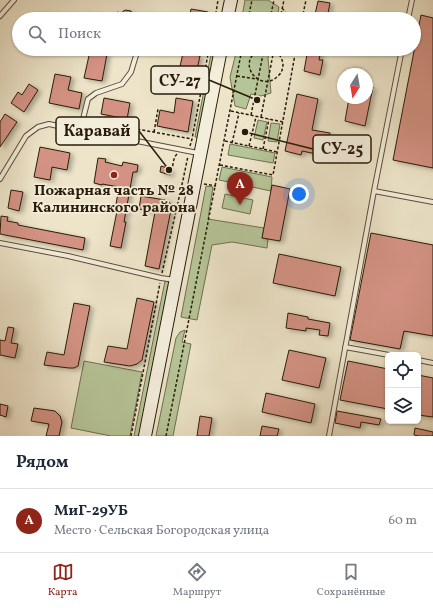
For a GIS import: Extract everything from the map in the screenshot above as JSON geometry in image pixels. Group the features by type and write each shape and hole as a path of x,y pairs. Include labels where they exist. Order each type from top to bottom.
{"main road":[{"path":"228,12 230,0"},
{"path":"145,436 175,280 192,154 219,56"}],"lane":[{"path":"0,16 14,0"},
{"path":"409,12 412,0"},
{"path":"80,131 88,99 96,93 122,84 131,72 136,56"},
{"path":"328,436 401,56"},
{"path":"0,179 26,136 38,127 49,124 142,142 192,154"},
{"path":"374,191 433,202"},
{"path":"0,243 68,256 175,280"},
{"path":"345,347 385,354"},
{"path":"421,361 433,363"}],"path":[{"path":"216,12 218,0"},
{"path":"249,12 252,0"},
{"path":"271,12 274,0"},
{"path":"281,12 284,0"},
{"path":"303,12 306,0"},
{"path":"282,8 285,12"},
{"path":"131,436 161,278 184,180 192,154 192,139 208,56"},
{"path":"166,436 241,56"},
{"path":"252,56 249,64 251,73 258,79"},
{"path":"251,115 263,56"},
{"path":"261,117 272,56"},
{"path":"237,76 263,81 273,80 281,73 283,68 283,62 280,56"},
{"path":"220,165 273,175 295,56"},
{"path":"154,132 158,110"},
{"path":"230,111 283,122"},
{"path":"232,143 239,113"},
{"path":"250,146 256,116"},
{"path":"263,149 270,119"},
{"path":"98,122 192,139"},
{"path":"225,141 277,152"},
{"path":"172,171 175,156 178,153"},
{"path":"183,154 192,154"}],"green space":[{"path":"245,0 268,0 279,7 278,12 243,12"},
{"path":"211,56 215,56 200,137 195,137"},
{"path":"235,56 268,56 271,93 261,96 251,94 246,109 235,106 230,77"},
{"path":"258,120 267,122 263,140 254,138"},
{"path":"271,123 280,124 277,142 268,141"},
{"path":"230,144 275,153 273,163 228,155"},
{"path":"222,167 272,177 271,191 219,180"},
{"path":"206,186 213,187 208,219 264,228 262,238 268,239 267,248 232,242 212,245 197,320 181,317"},
{"path":"225,194 253,200 250,214 222,208"},
{"path":"165,281 169,282 139,436 134,436"},
{"path":"185,330 182,342 191,344 173,436 156,436 176,338 180,332"},
{"path":"84,361 142,372 130,436 111,436 71,428"}],"building":[{"path":"318,1 330,3 328,12 316,12"},
{"path":"191,9 208,12 190,12"},
{"path":"125,10 132,12 122,12"},
{"path":"421,15 433,18 433,168 393,160 413,56 421,56"},
{"path":"89,56 107,56 102,81 84,78"},
{"path":"182,56 200,56 194,83 177,80"},
{"path":"307,56 320,56 319,60 323,60 320,75 304,71"},
{"path":"55,74 71,77 68,90 82,93 79,109 49,103"},
{"path":"29,84 38,90 24,112 11,103 18,92 22,95"},
{"path":"297,94 318,99 312,130 330,133 326,156 302,151 301,155 285,151"},
{"path":"104,98 130,103 127,119 101,114"},
{"path":"176,98 193,101 188,132 157,126 160,110 174,113"},
{"path":"348,104 370,104 365,126 345,121"},
{"path":"5,114 17,122 0,147 0,122"},
{"path":"40,147 70,153 67,170 52,167 50,180 34,177"},
{"path":"98,158 106,159 105,162 122,166 123,162 138,165 137,172 133,172 121,248 110,246 117,211 115,210 119,187 94,183"},
{"path":"161,166 171,169 170,175 160,172"},
{"path":"272,185 290,189 280,241 262,238"},
{"path":"11,190 23,192 19,211 8,208"},
{"path":"141,196 165,200 170,203 171,210 159,269 145,266 155,212 139,209"},
{"path":"1,216 8,217 7,221 18,223 18,225 85,238 83,250 0,234"},
{"path":"371,233 433,245 433,336 404,331 400,349 350,340"},
{"path":"279,254 341,267 335,296 273,283"},
{"path":"137,298 154,302 142,360 137,364 130,366 104,362 108,346 127,349"},
{"path":"74,303 90,306 78,366 69,368 44,365 47,352 64,355"},
{"path":"288,313 308,317 308,319 330,323 328,336 319,335 320,330 306,328 306,331 286,328"},
{"path":"8,327 14,328 11,343 18,344 15,358 0,355 0,340 5,341"},
{"path":"289,350 326,358 319,388 282,380"},
{"path":"348,361 385,368 385,408 340,400"},
{"path":"421,376 433,378 433,417 421,415"},
{"path":"266,393 315,404 311,423 262,412"},
{"path":"0,404 8,406 6,417 0,415"},
{"path":"34,408 55,411 60,416 62,422 59,436 46,436 49,424 31,421"},
{"path":"337,411 381,419 379,425 361,422 360,428 335,423"},
{"path":"200,416 212,418 209,436 197,436"},
{"path":"262,426 279,429 277,436 260,436"},
{"path":"415,428 433,432 433,436 414,435"}],"place":[{"name":"СУ-27","path":"257,100"},
{"name":"СУ-25","path":"245,132"},
{"name":"Каравай","path":"169,170"},
{"name":"Пожарная часть № 28 Калининского района","path":"114,175"},
{"name":"МиГ-29УБ","path":"240,205"}]}
